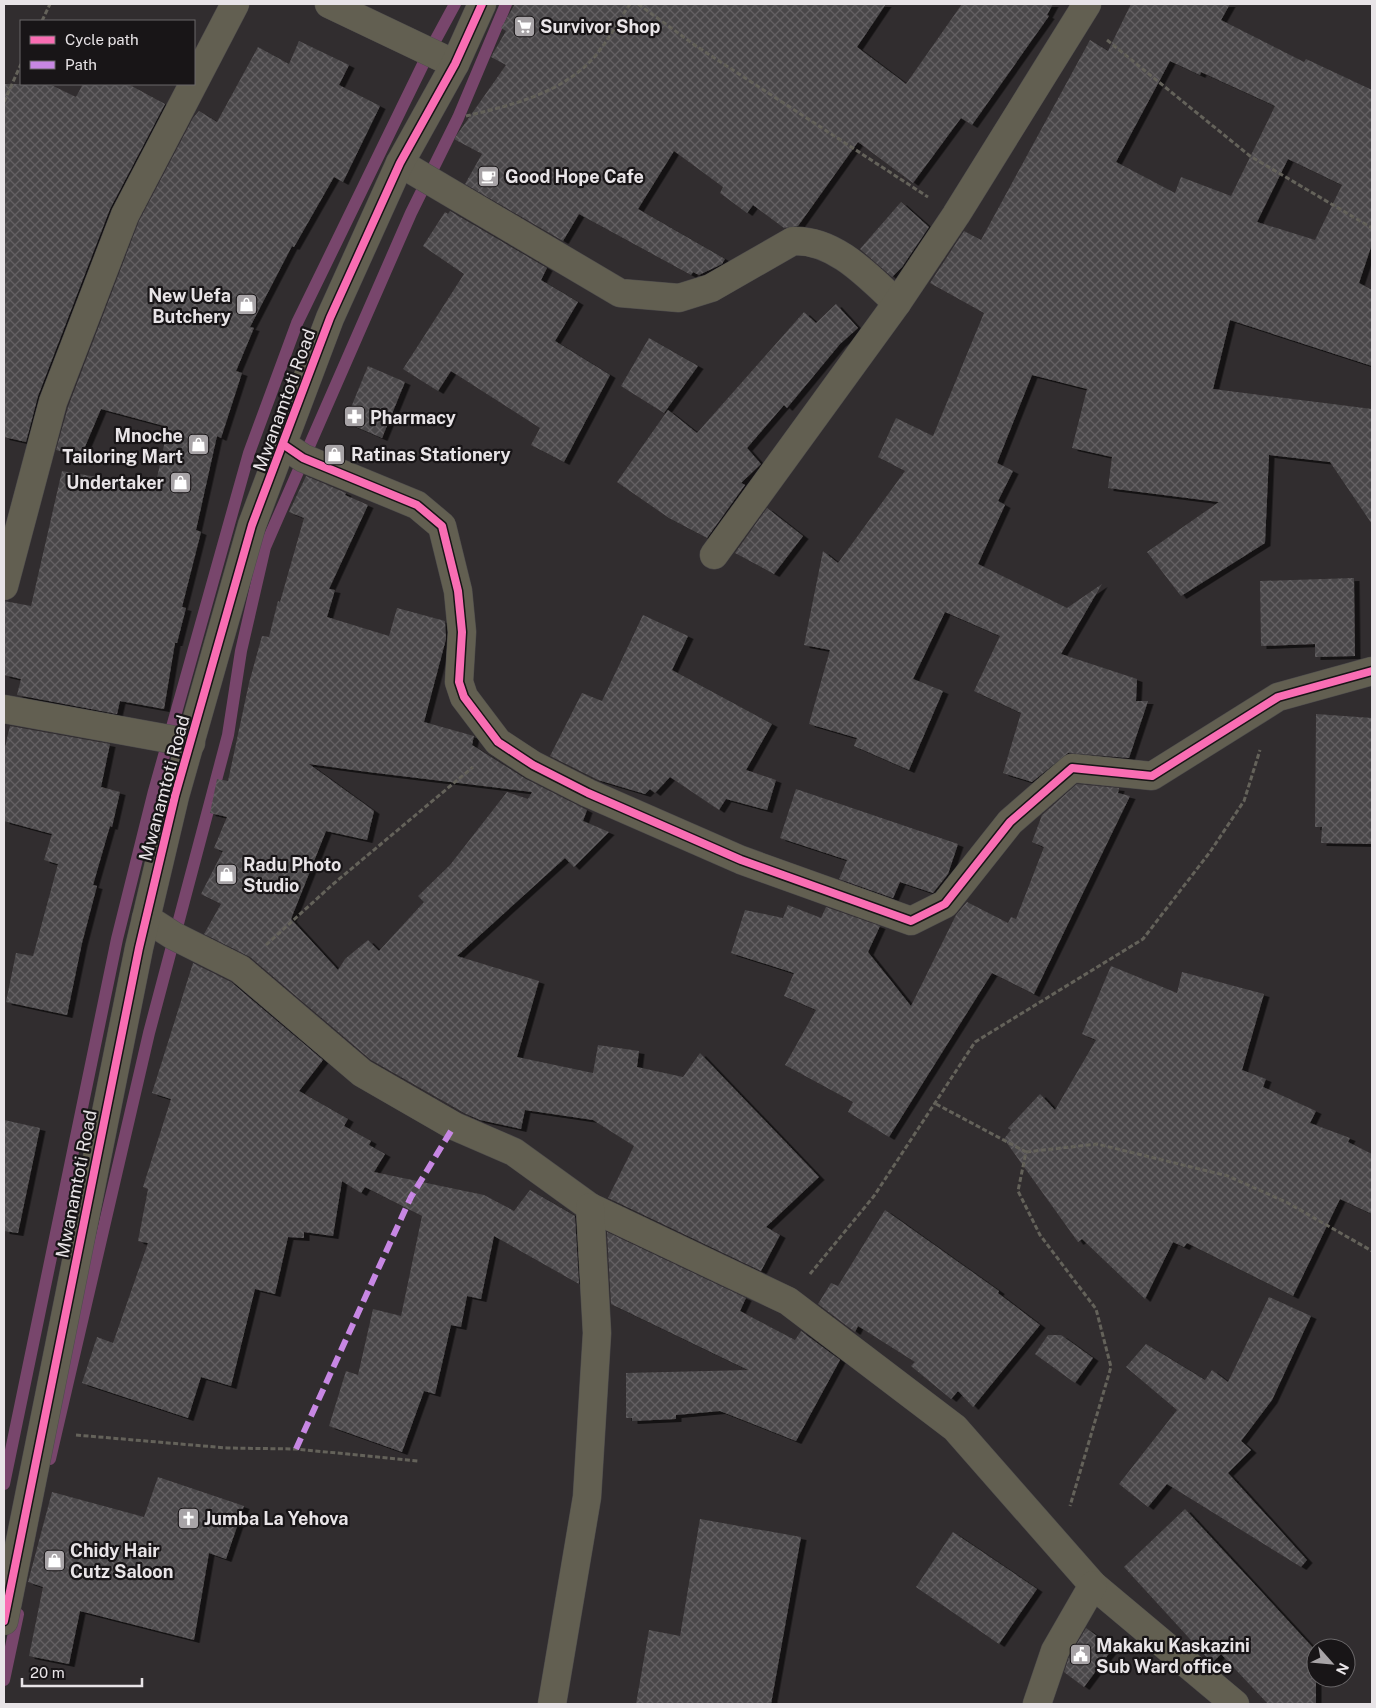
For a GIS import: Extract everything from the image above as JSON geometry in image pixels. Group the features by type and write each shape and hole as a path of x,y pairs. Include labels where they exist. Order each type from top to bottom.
{"street":[{"path":"195,82 236,4"},
{"path":"329,4 455,64"},
{"name":"Mwanamtoti Road","path":"4,1621 146,918 190,743 252,525 284,445 330,318 400,163 455,64 482,4"},
{"path":"714,555 898,303 956,215 1083,11"},
{"path":"4,586 53,402 125,215 193,85"},
{"path":"400,163 620,293 668,298 698,293 711,288 793,241 805,240 842,256 867,275 898,303"},
{"path":"284,445 303,458 417,505 442,526 458,591 462,632 459,682 464,697 498,742 533,765 588,793 741,860 911,921 945,904 1010,822 1072,768 1152,776 1278,696 1372,671"},
{"path":"4,709 190,743"},
{"path":"146,918 174,936 240,969 362,1073 454,1126 514,1152 590,1207 788,1301 955,1428 1057,1547 1093,1585 1234,1704"},
{"path":"552,1704 587,1497 597,1333 590,1207"},
{"path":"1037,1704 1055,1651 1093,1585"}],"path":[{"path":"42,20 50,4"},
{"path":"421,124 491,110 544,94 567,79 595,56 630,4"},
{"path":"638,4 696,46 956,215"},
{"path":"1083,11 1250,156 1372,228"},
{"path":"4,102 20,66"},
{"path":"788,1301 874,1196 976,1042 1143,940 1210,852 1244,801 1278,696"},
{"path":"240,969 332,885 464,776 498,742"},
{"path":"936,1104 1026,1152 1097,1144 1228,1176 1288,1203 1372,1251"},
{"path":"1026,1152 1018,1191 1040,1235 1096,1309 1111,1367 1086,1458 1057,1547"},
{"path":"41,1432 227,1448 296,1449 418,1461"}],"building":[{"path":"515,4 886,4 857,47 906,84 962,4 1053,4 1047,15 1049,16 972,125 961,118 913,183 858,142 798,226 784,228 753,205 747,213 720,193 723,187 674,151 638,209 725,259 722,264 699,275 693,272 691,275 579,214 563,241 465,184 482,154 454,139 506,65 491,57 506,31 501,28"},
{"path":"1131,4 1230,4 1221,20 1304,62 1306,59 1372,90 1372,244 1359,283 1372,290 1372,366 1230,320 1213,389 1372,409 1372,524 1330,462 1269,455 1265,543 1181,596 1147,552 1219,502 1108,488 1112,457 1072,448 1087,389 1032,375 997,463 1013,471 998,501 1005,505 978,564 1067,608 1102,584 1061,654 1137,679 1136,701 1148,701 1129,758 1068,753 1032,782 1003,773 1021,713 974,691 1000,636 945,612 913,679 943,691 909,770 854,746 857,738 809,724 830,650 804,645 823,551 838,563 905,471 878,457 896,418 933,436 984,313 930,283 964,231 981,240 1090,40 1108,51","holes":["1170,61 1200,75 1201,72 1275,106 1231,196 1181,177 1175,193 1116,162","1288,159 1342,185 1315,240 1257,222"]},
{"path":"299,41 349,65 339,85 380,106 343,182 334,177 294,247 292,246 250,327 254,328 236,371 242,373 221,438 217,436 196,530 201,532 182,607 186,608 177,643 175,643 164,709 120,701 117,714 17,695 21,679 4,675 4,601 31,606 62,471 155,487 168,427 101,409 81,456 56,450 68,407 139,221 193,118 199,111 217,122 258,47 289,64"},
{"path":"4,84 51,85 76,97 82,85 130,85 165,104 110,209 38,396 26,442 4,437"},
{"path":"901,202 929,227 902,267 892,277 860,249"},
{"path":"450,211 547,268 541,280 578,302 555,341 610,375 564,462 531,445 540,428 451,371 438,391 403,369 464,274 423,246 445,212 448,214"},
{"path":"836,304 858,328 840,344 787,408 784,405 747,448 761,464 741,483 745,485 707,538 669,518 617,482 668,410 697,433 804,312 816,323"},
{"path":"649,338 698,366 664,413 621,386"},
{"path":"368,366 405,382 382,438 345,422"},
{"path":"306,476 346,493 345,495 368,505 329,589 335,590 327,617 389,636 397,608 445,621 446,639 424,722 474,736 472,745 526,779 587,810 583,821 609,832 574,867 565,858 457,956 539,981 517,1057 593,1073 598,1045 639,1051 637,1067 683,1077 700,1053 819,1177 766,1227 780,1235 761,1271 608,1198 634,1146 593,1120 525,1110 521,1129 480,1120 466,1114 371,1060 250,957 204,934 221,904 201,894 223,851 214,848 227,817 210,813 217,779 228,781 249,683 262,636 269,637 278,601 280,602 304,518 289,512","holes":["309,764 532,792 528,799 507,792 450,865 418,896 424,902 379,951 368,940 345,959 338,970 291,919 326,831 367,840 374,811"]},
{"path":"767,508 803,536 774,574 735,553"},
{"path":"1354,578 1355,656 1315,657 1315,644 1261,646 1260,581"},
{"path":"643,615 688,636 672,670 772,724 746,770 776,780 767,810 726,799 719,810 670,777 655,793 650,789 645,794 598,780 550,756 582,693 602,701"},
{"path":"1316,714 1372,718 1372,844 1321,843 1322,827 1315,827"},
{"path":"10,726 110,744 101,787 120,792 112,827 110,826 93,885 97,886 82,943 67,1015 6,1002 16,953 33,956 58,864 44,860 52,834 4,821 4,751"},
{"path":"1077,784 1119,788 1118,793 1130,796 1034,994 992,973 889,1137 848,1112 853,1102 785,1065 816,1010 784,996 794,973 731,953 745,910 783,918 788,905 821,918 826,907 880,926 868,952 911,1006 956,915 967,902 1008,923 1011,917 1016,919 1044,847 1032,842 1042,815"},
{"path":"796,789 958,844 948,874 933,893 900,882 893,898 839,879 847,860 780,838"},
{"path":"193,963 231,982 323,1060 299,1091 348,1119 344,1126 371,1141 369,1145 385,1154 374,1172 484,1195 514,1211 530,1190 575,1216 579,1284 494,1236 481,1299 467,1296 461,1327 451,1325 435,1394 424,1391 402,1452 329,1426 346,1371 358,1375 373,1309 401,1316 422,1216 365,1187 361,1193 342,1181 333,1236 304,1232 304,1238 288,1237 275,1294 255,1289 231,1386 201,1377 188,1418 82,1383 97,1337 113,1343 148,1243 138,1241 148,1189 143,1187 171,1099 152,1093"},
{"path":"1111,966 1177,993 1182,972 1264,994 1242,1070 1266,1079 1263,1087 1316,1111 1310,1123 1350,1138 1348,1142 1372,1154 1372,1214 1340,1199 1293,1296 1187,1243 1184,1247 1173,1242 1145,1299 1082,1239 1078,1242 1004,1139 1011,1130 1008,1128 1040,1094 1055,1110 1096,1040 1082,1034"},
{"path":"4,1120 40,1128 18,1233 4,1231"},
{"path":"885,1210 999,1291 998,1293 1040,1325 973,1407 958,1391 951,1399 911,1366 915,1362 858,1326 855,1332 818,1304 831,1283 838,1286"},
{"path":"607,1232 746,1298 740,1311 795,1340 801,1331 840,1360 796,1441 720,1411 676,1415 676,1419 632,1421 632,1418 626,1418 626,1373 748,1370 611,1304"},
{"path":"1269,1297 1311,1316 1272,1400 1241,1441 1251,1450 1228,1473 1307,1560 1301,1567 1167,1484 1148,1507 1119,1484 1177,1410 1126,1367 1146,1344 1205,1380 1212,1370 1228,1382"},
{"path":"1048,1335 1061,1335 1093,1358 1075,1383 1035,1354"},
{"path":"158,1477 244,1506 226,1559 209,1553 194,1640 80,1611 69,1664 29,1656 43,1587 28,1582 52,1492 144,1517"},
{"path":"1185,1509 1306,1640 1306,1688 1316,1688 1316,1704 1268,1704 1221,1654 1212,1663 1124,1567"},
{"path":"700,1519 801,1537 771,1704 636,1704 649,1630 680,1636"},
{"path":"953,1532 1037,1589 999,1644 916,1587"},
{"path":"1086,1628 1113,1648 1084,1687 1064,1672 1069,1657"}],"waterway":[{"path":"4,1484 117,939 154,791 249,453 297,323 429,52 455,4"},
{"path":"50,1459 149,1033 228,735 241,651 265,547 411,213 458,118 506,4"},
{"path":"4,1680 18,1614"}],"marked path":[{"path":"296,1449 411,1197 454,1126"}],"cycle path":[{"path":"4,1621 139,948 175,796 252,525 330,318 400,163 455,64 482,4"},
{"path":"284,445 303,458 417,505 442,526 458,591 462,632 459,682 464,697 498,742 533,765 588,793 741,860 911,921 945,904 1010,822 1072,768 1152,776 1278,697 1372,671"}],"place":[{"name":"Survivor Shop","path":"524,26"},
{"name":"Good Hope Cafe","path":"489,176"},
{"name":"New Uefa Butchery","path":"247,305"},
{"name":"Pharmacy","path":"354,417"},
{"name":"Mnoche Tailoring Mart","path":"199,445"},
{"name":"Ratinas Stationery","path":"335,454"},
{"name":"Undertaker","path":"180,482"},
{"name":"Radu Photo Studio","path":"227,874"},
{"name":"Jumba La Yehova","path":"188,1518"},
{"name":"Chidy Hair Cutz Saloon","path":"54,1560"},
{"name":"Makaku Kaskazini Sub Ward office","path":"1080,1655"}]}
